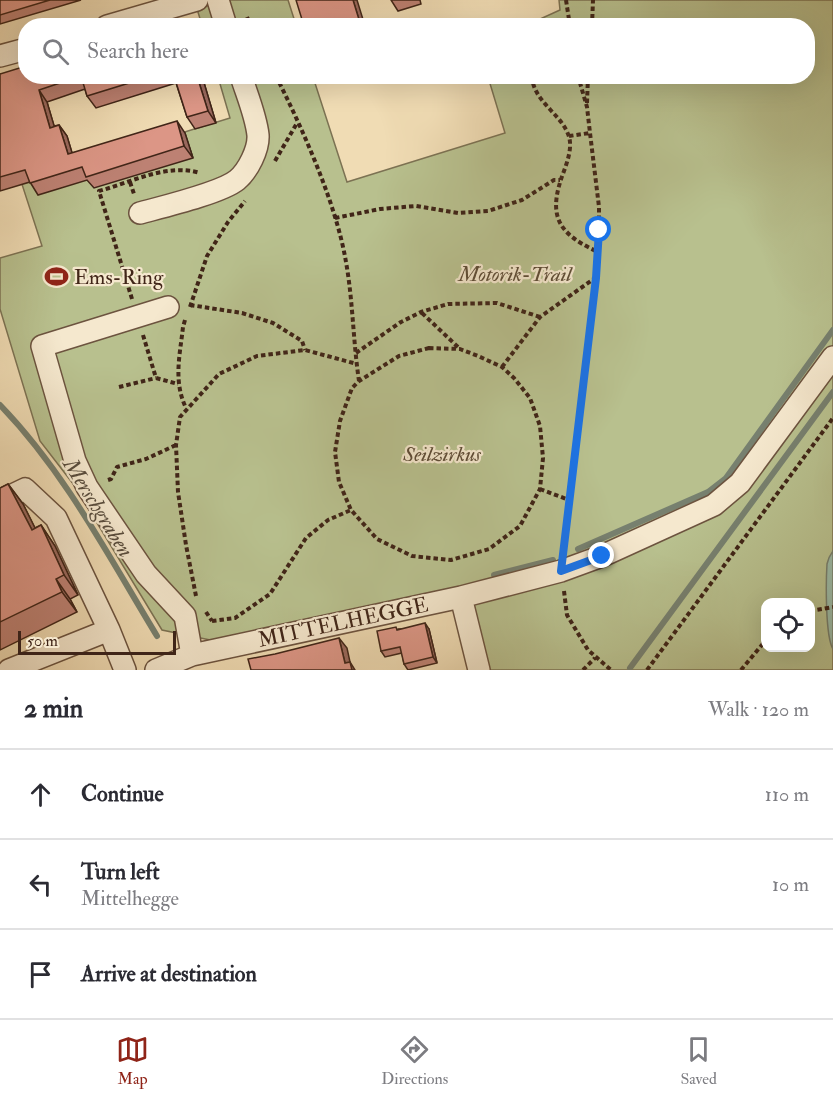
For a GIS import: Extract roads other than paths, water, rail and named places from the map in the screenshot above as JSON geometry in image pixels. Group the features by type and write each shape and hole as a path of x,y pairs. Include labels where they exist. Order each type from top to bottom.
{"street":[{"path":"135,18 197,0"},
{"path":"218,0 224,18"},
{"path":"0,56 18,51"},
{"path":"137,204 223,188 237,180 248,166 258,142 258,133 243,84"},
{"path":"168,307 42,346 75,461 87,487 146,574 185,616 192,655"},
{"name":"MITTELHEGGE","path":"156,670 192,655 461,597 561,571 602,556 714,506 740,483 833,357"},
{"path":"0,501 25,489 56,518 109,630 125,670"},
{"path":"461,597 479,670"},
{"path":"9,670 109,630"}],"waterway":[{"path":"578,549 708,492 726,478 833,330"},
{"path":"630,668 833,392"},
{"name":"Merschgraben","path":"0,405 45,458 66,487 157,636"},
{"path":"494,575 553,560"}],"place":[{"name":"Ems-Ring","path":"56,277"}],"park label":[{"name":"Motorik-Trail","path":"515,274"},
{"name":"Seilzirkus","path":"442,454"}]}
